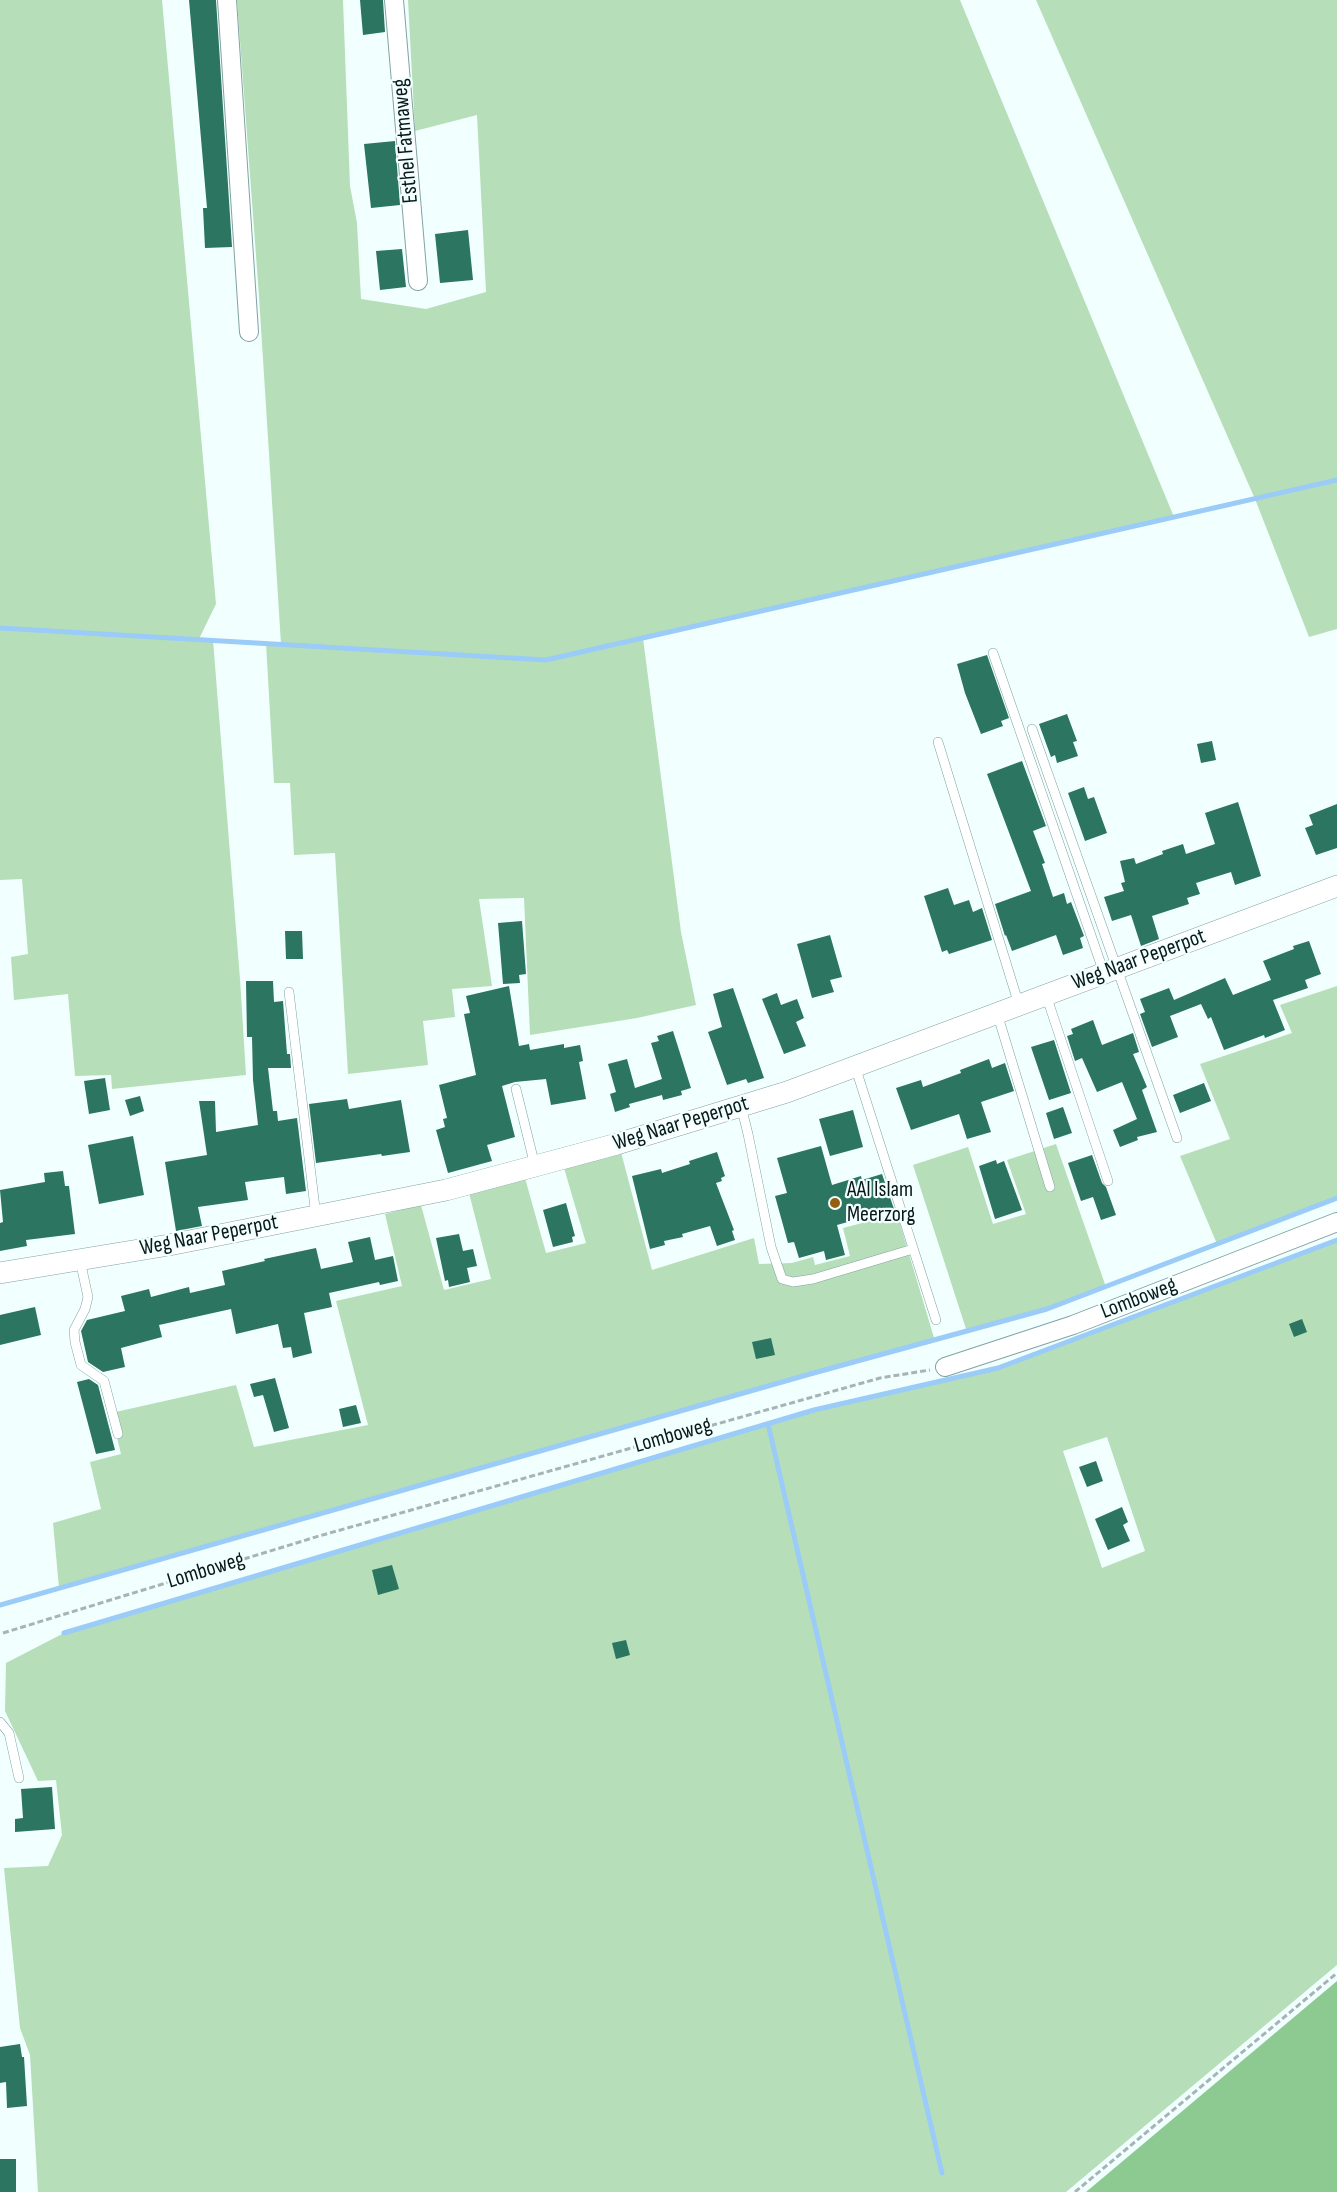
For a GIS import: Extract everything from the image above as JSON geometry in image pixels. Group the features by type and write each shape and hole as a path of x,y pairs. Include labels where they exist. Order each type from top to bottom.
{"street":[{"path":"227,0 249,332"},
{"name":"Esthel Fatmaweg","path":"394,0 418,281"},
{"name":"Weg Naar Peperpot","path":"0,1273 169,1245 446,1190 617,1144 787,1092 1337,886"},
{"name":"Lomboweg","path":"945,1367 1073,1325 1337,1222"}],"lane":[{"path":"993,653 1110,971 1177,1138"},
{"path":"1032,729 1110,971"},
{"path":"938,742 1019,1005"},
{"path":"289,992 316,1216"},
{"path":"1046,995 1108,1181"},
{"path":"997,1013 1050,1187"},
{"path":"855,1066 936,1320"},
{"path":"516,1089 535,1166"},
{"path":"741,1106 771,1247 782,1279 793,1282 813,1279 913,1249"},
{"path":"80,1260 88,1297 85,1309 74,1330 75,1342 81,1365 104,1381 117,1434"},
{"path":"0,1722 9,1733 19,1778"}],"path":[{"name":"Lomboweg","path":"3,1633 377,1520 880,1378 945,1367"},
{"path":"1075,2192 1337,1973"}],"green space":[{"path":"0,0 162,0 216,604 199,639 213,640 246,1075 112,1089 111,1075 75,1076 68,994 14,1000 11,957 28,954 22,879 0,880"},
{"path":"237,0 343,0 350,186 357,223 361,299 426,309 486,292 477,115 415,131 408,0 960,0 1174,517 643,638 681,932 696,1005 637,1018 530,1035 524,898 479,899 492,986 452,989 455,1017 423,1021 428,1065 348,1074 335,853 294,855 290,783 274,783 266,643 281,644"},
{"path":"1036,0 1337,0 1337,629 1309,637 1255,499"},
{"path":"1337,986 1337,1198 1217,1244 1180,1156 1230,1139 1200,1064 1292,1033 1280,1005"},
{"path":"1056,1144 1106,1287 1047,1309 967,1332 913,1165 968,1147 993,1224 1026,1214 1007,1160"},
{"path":"621,1152 652,1270 754,1238 759,1264 792,1263 813,1257 815,1265 850,1256 843,1228 897,1214 935,1341 810,1374 59,1588 53,1523 101,1509 90,1462 121,1454 111,1413 236,1385 254,1447 368,1425 336,1301 402,1286 385,1214 421,1205 444,1290 491,1279 469,1193 525,1178 546,1253 586,1243 564,1168"},
{"path":"1337,1240 1337,1965 1066,2192 38,2192 30,2055 20,2028 4,1868 48,1866 62,1835 56,1780 38,1781 5,1711 6,1663 64,1633 814,1410 998,1368","holes":["1107,1437 1145,1551 1102,1568 1063,1451"]},
{"path":"1337,1981 1337,2192 1086,2192"}],"building":[{"path":"189,0 216,0 232,247 205,248 203,208 207,208"},
{"path":"360,0 383,0 385,32 363,35"},
{"path":"395,141 400,205 371,208 364,144"},
{"path":"468,230 473,280 440,283 435,234"},
{"path":"402,249 406,287 380,290 376,251"},
{"path":"987,655 1009,718 1001,721 1003,726 981,734 965,693 957,664"},
{"path":"1067,714 1077,741 1073,742 1078,756 1057,763 1055,755 1051,757 1039,724"},
{"path":"1212,741 1216,760 1201,763 1197,744"},
{"path":"1022,761 1046,826 1033,831 1045,863 1042,864 1053,897 1064,893 1067,904 1071,902 1084,936 1080,938 1083,948 1063,955 1056,935 1012,951 995,904 1031,891 987,774"},
{"path":"1084,787 1088,799 1094,797 1107,833 1085,841 1068,793"},
{"path":"1238,802 1261,876 1235,885 1231,872 1196,883 1200,894 1187,898 1189,904 1152,916 1159,939 1141,946 1131,915 1112,921 1104,897 1124,891 1121,883 1125,882 1120,861 1134,858 1136,864 1183,844 1186,854 1215,844 1205,813"},
{"path":"1337,804 1337,848 1316,855 1305,828 1313,825 1309,815"},
{"path":"948,888 954,905 969,900 973,912 982,908 992,940 949,954 947,950 942,952 924,896"},
{"path":"522,921 526,974 519,975 520,983 503,984 498,923"},
{"path":"285,931 302,931 303,959 286,959"},
{"path":"830,935 842,977 830,980 834,992 812,998 797,944"},
{"path":"1309,941 1321,974 1305,980 1308,988 1273,1000 1285,1030 1224,1050 1211,1017 1208,1019 1201,1004 1170,1016 1178,1037 1152,1047 1140,1014 1145,1012 1140,999 1169,988 1174,1000 1225,978 1233,995 1271,980 1263,961"},
{"path":"246,981 273,981 274,1002 283,1001 287,1054 290,1054 291,1068 268,1068 273,1111 277,1111 278,1121 297,1118 306,1191 286,1194 284,1177 245,1182 248,1200 198,1207 202,1226 176,1231 165,1162 207,1155 199,1101 215,1101 216,1132 258,1125 253,1080 252,1037 247,1037"},
{"path":"509,986 519,1046 529,1044 530,1050 564,1044 564,1048 580,1045 583,1061 579,1062 586,1099 551,1105 546,1079 515,1082 502,1086 515,1137 487,1145 492,1161 448,1173 436,1130 445,1127 443,1119 447,1118 439,1085 476,1075 464,1014 470,1013 466,996"},
{"path":"733,988 764,1078 748,1083 746,1079 727,1085 708,1032 722,1027 713,994"},
{"path":"777,993 781,1005 797,999 804,1018 796,1022 806,1046 784,1054 762,999"},
{"path":"1093,1020 1102,1045 1133,1033 1139,1052 1133,1054 1147,1087 1142,1090 1157,1132 1137,1137 1138,1140 1120,1147 1113,1130 1137,1119 1122,1082 1097,1092 1082,1058 1075,1061 1067,1036 1073,1034 1071,1029"},
{"path":"673,1031 691,1088 681,1091 682,1095 663,1100 662,1095 629,1104 630,1107 615,1112 610,1094 616,1092 608,1064 627,1059 635,1088 662,1079 651,1043 659,1041 657,1036"},
{"path":"1054,1040 1071,1093 1049,1100 1031,1047"},
{"path":"989,1059 992,1068 1005,1063 1014,1091 981,1102 991,1132 967,1139 959,1114 911,1130 896,1088 921,1080 923,1087 961,1073 960,1070"},
{"path":"105,1078 110,1110 89,1114 84,1081"},
{"path":"1204,1083 1211,1101 1180,1113 1173,1095"},
{"path":"140,1096 144,1111 130,1116 125,1100"},
{"path":"347,1099 349,1109 401,1100 410,1152 316,1163 309,1104"},
{"path":"1063,1107 1072,1133 1054,1139 1046,1113"},
{"path":"853,1110 863,1147 830,1156 819,1119"},
{"path":"133,1136 144,1195 99,1204 88,1145"},
{"name":"AAI Islam Meerzorg","path":"821,1146 832,1185 861,1176 862,1180 882,1174 894,1209 837,1225 845,1255 826,1260 824,1251 799,1258 794,1242 788,1243 775,1196 787,1193 777,1158"},
{"path":"717,1152 725,1176 721,1178 722,1181 716,1183 734,1230 732,1231 735,1240 717,1246 710,1226 682,1234 683,1237 664,1241 665,1245 650,1249 632,1176 661,1169 662,1173"},
{"path":"1092,1155 1116,1215 1101,1220 1093,1197 1081,1201 1068,1163"},
{"path":"996,1160 997,1164 1004,1161 1022,1210 995,1219 979,1166"},
{"path":"63,1171 65,1186 69,1186 75,1234 26,1240 27,1246 0,1251 0,1223 3,1222 0,1190 45,1182 44,1173"},
{"path":"566,1203 575,1236 572,1237 573,1242 553,1247 543,1210"},
{"path":"459,1234 463,1251 473,1249 477,1266 467,1268 470,1282 449,1287 448,1280 445,1281 436,1238"},
{"path":"370,1237 375,1260 393,1256 398,1281 380,1285 379,1282 329,1293 332,1307 304,1313 312,1353 293,1358 291,1347 283,1348 278,1324 236,1334 231,1309 159,1325 162,1337 121,1348 125,1367 103,1372 88,1362 81,1331 87,1320 125,1311 121,1296 149,1289 151,1297 189,1287 190,1293 225,1285 222,1271 316,1248 321,1269 353,1262 348,1242"},
{"path":"35,1307 41,1335 0,1345 0,1315"},
{"path":"1302,1319 1307,1332 1294,1337 1289,1324"},
{"path":"771,1338 775,1355 756,1359 752,1342"},
{"path":"275,1378 289,1428 274,1432 263,1395 254,1397 250,1384"},
{"path":"89,1379 98,1385 115,1450 96,1454 77,1382"},
{"path":"356,1405 361,1423 343,1427 339,1409"},
{"path":"1096,1461 1103,1481 1087,1487 1079,1467"},
{"path":"1122,1507 1128,1522 1123,1525 1130,1541 1108,1550 1095,1519"},
{"path":"392,1565 399,1589 378,1595 372,1570"},
{"path":"626,1640 630,1655 616,1659 612,1643"},
{"path":"52,1787 55,1829 15,1832 15,1819 23,1818 21,1789"},
{"path":"20,2044 22,2057 24,2057 27,2106 7,2108 6,2082 0,2083 0,2047"},
{"path":"0,2159 16,2159 16,2192 0,2192"}],"waterway":[{"path":"0,628 546,660 1337,480"},
{"path":"0,1605 810,1374 1047,1309 1337,1198"},
{"path":"64,1633 814,1410 998,1368 1337,1240"},
{"path":"768,1424 942,2173"}],"place":[{"name":"AAI Islam Meerzorg","path":"835,1203"}]}
